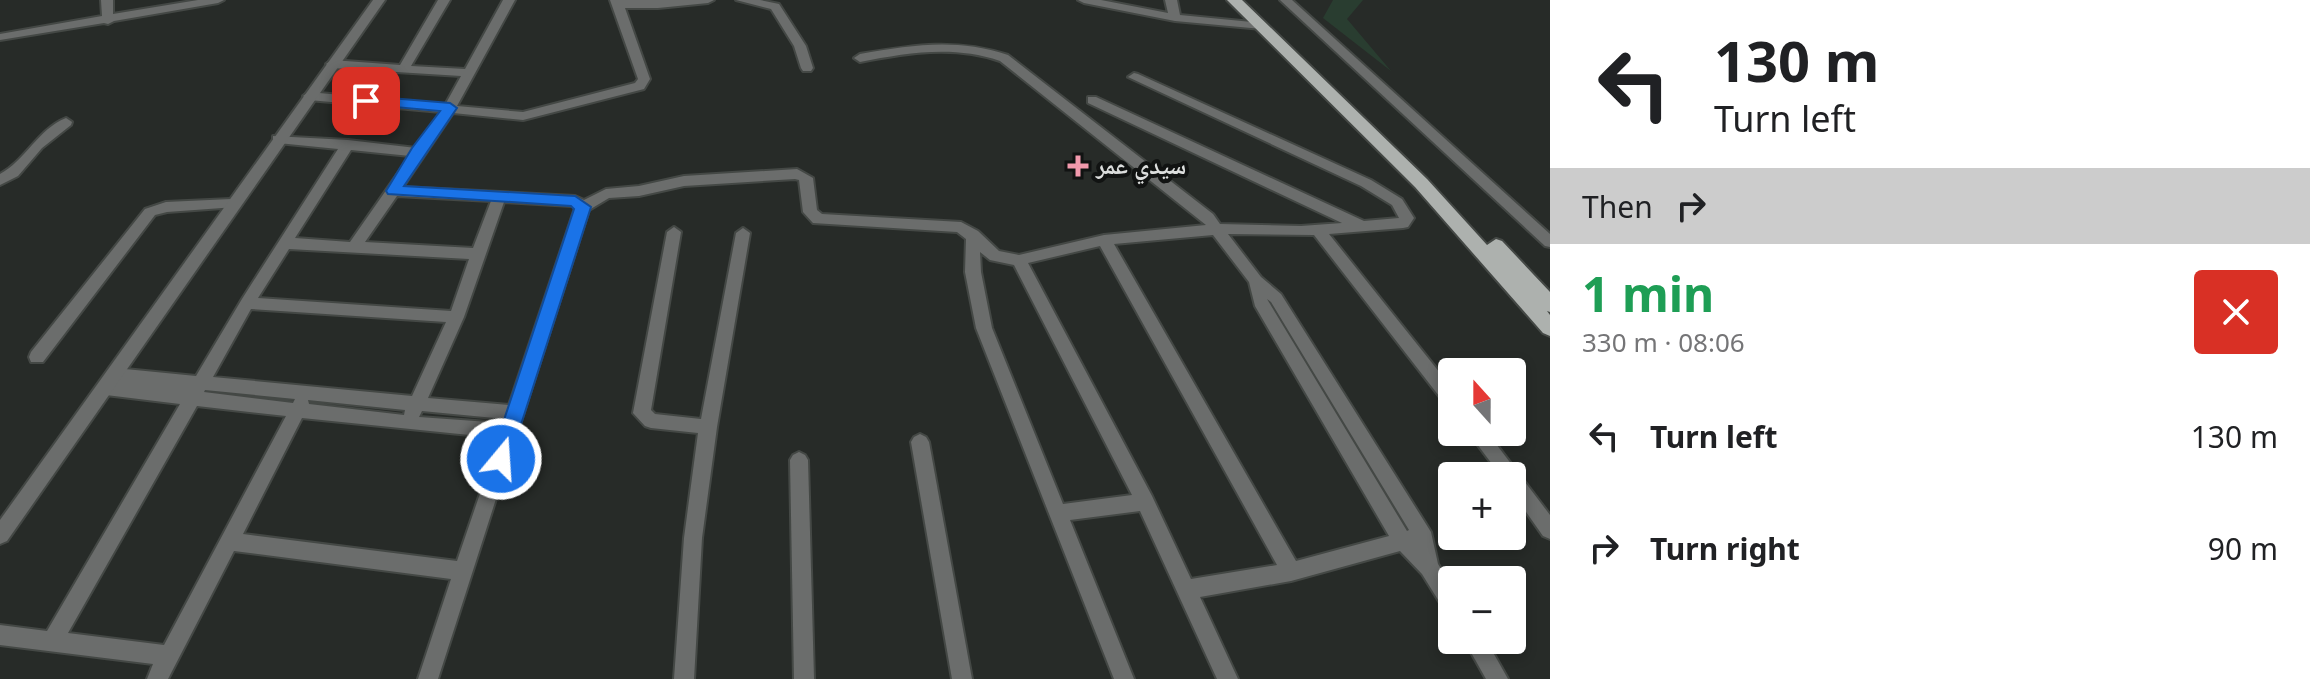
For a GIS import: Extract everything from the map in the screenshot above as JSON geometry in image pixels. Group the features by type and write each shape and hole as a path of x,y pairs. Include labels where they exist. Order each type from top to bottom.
{"main road":[{"path":"1234,0 1421,183 1550,328"},
{"path":"1245,0 1424,172 1550,305"}],"street":[{"path":"107,0 108,21"},
{"path":"0,37 218,0"},
{"path":"0,535 110,382 231,204 379,0"},
{"path":"404,68 444,0"},
{"path":"354,247 450,108 509,0"},
{"path":"309,96 533,115 640,86 644,79 616,2 658,5 708,0"},
{"path":"742,0 775,6 800,46 807,68"},
{"path":"1084,0 1175,18 1262,26"},
{"path":"1171,0 1175,18"},
{"path":"1286,0 1550,242"},
{"path":"860,58 921,47 980,50 1004,58 1208,218 1256,281 1276,298 1424,538 1429,567"},
{"path":"332,64 470,73"},
{"path":"428,679 583,207 606,194 639,191 684,181 797,174 806,178 810,212 818,219 961,227 995,256 1019,260 1104,240 1218,229 1365,228 1403,223 1407,218 1397,202 1366,183 1134,77"},
{"path":"1092,100 1365,228"},
{"path":"0,180 13,173 37,145 66,122"},
{"path":"278,139 417,152"},
{"path":"52,642 247,303 348,144"},
{"path":"394,191 575,201 583,207"},
{"path":"408,423 456,317 476,254 499,197"},
{"path":"37,357 150,212 166,207 231,204"},
{"path":"1318,230 1438,382"},
{"path":"674,232 642,413 651,421 708,427"},
{"path":"684,679 693,538 708,427 743,233"},
{"path":"973,235 973,272 984,328 1124,679"},
{"path":"1104,240 1291,572"},
{"path":"284,243 476,254"},
{"path":"1019,260 1145,502 1228,679"},
{"path":"1256,281 1260,302 1402,540 1429,567 1438,581"},
{"path":"247,303 456,317"},
{"path":"110,382 201,383 516,413"},
{"path":"110,382 191,400 510,431"},
{"path":"157,679 308,393"},
{"path":"920,442 962,679"},
{"path":"1488,446 1501,462"},
{"path":"799,460 804,679"},
{"path":"1526,496 1550,530"},
{"path":"1058,513 1145,502"},
{"path":"1188,589 1291,572 1402,540 1424,538"},
{"path":"229,541 464,571"},
{"path":"0,635 169,656"},
{"path":"1483,654 1498,679"}],"green space":[{"path":"1333,0 1363,0 1347,19 1391,71 1323,18"}],"place":[{"name":"سيدي عمر","path":"1078,166"}],"route":[{"path":"366,101 450,108 417,152 394,191 575,201 583,207 501,459"}]}
